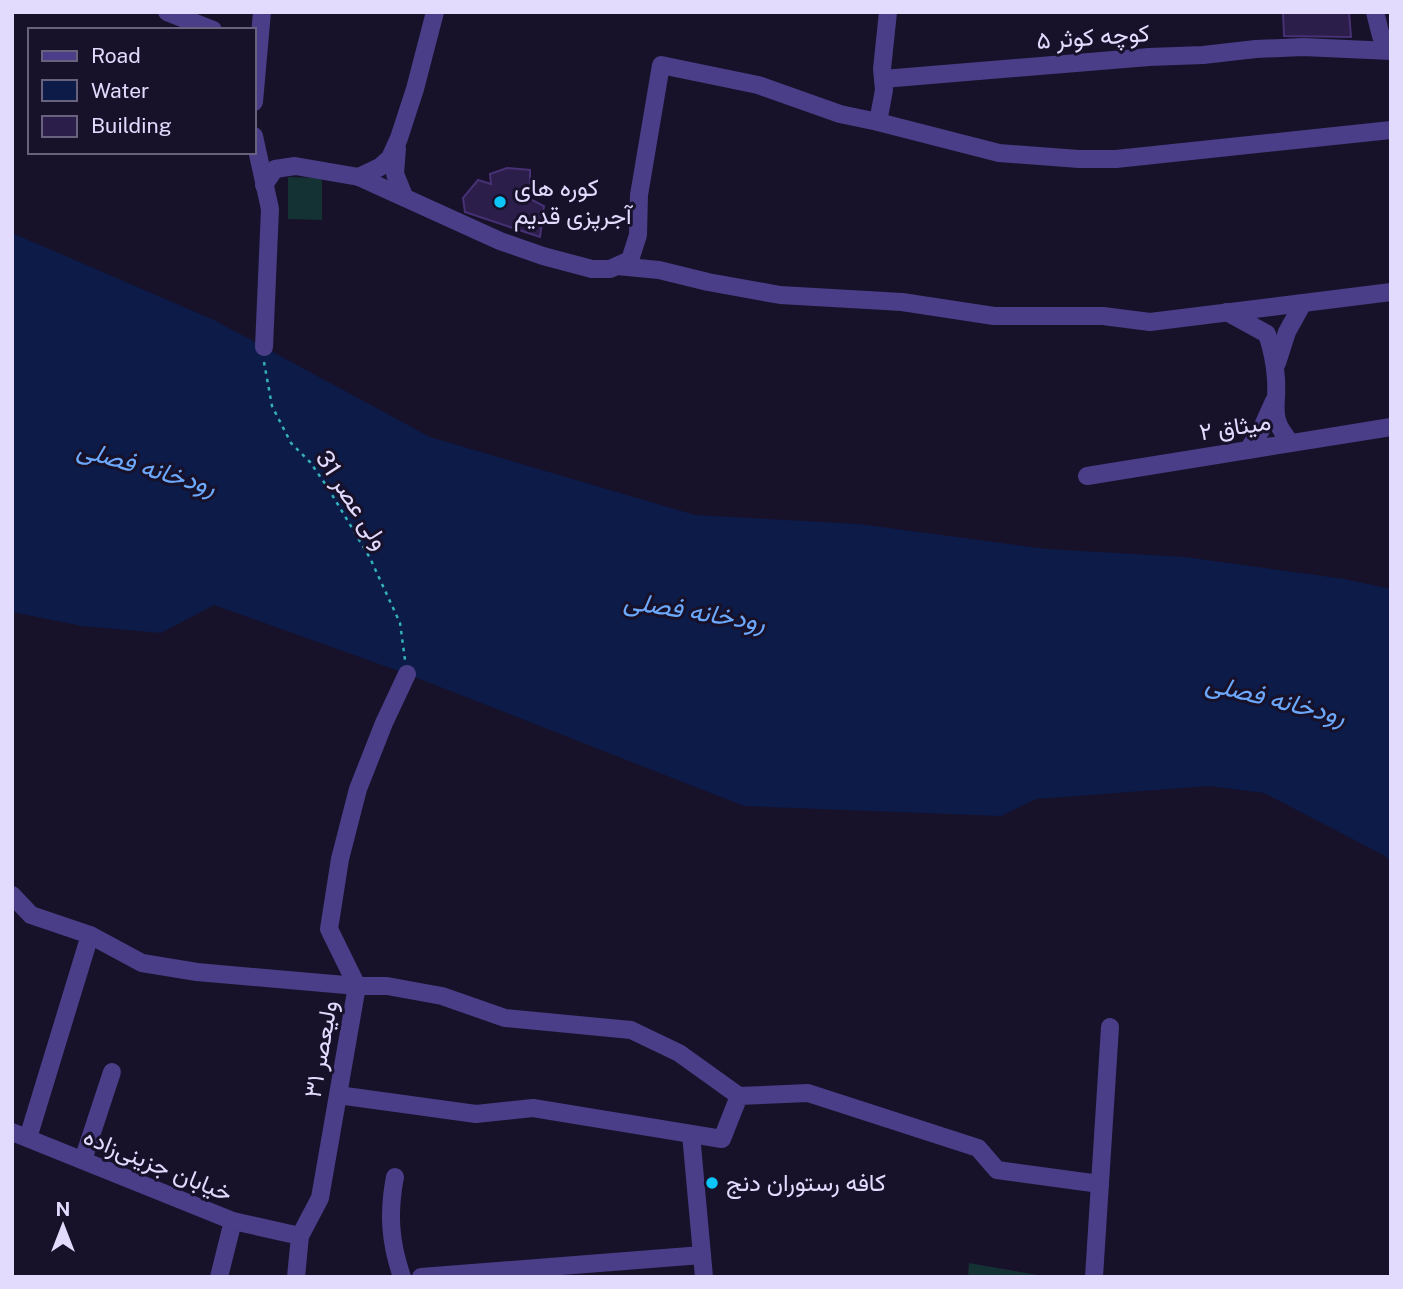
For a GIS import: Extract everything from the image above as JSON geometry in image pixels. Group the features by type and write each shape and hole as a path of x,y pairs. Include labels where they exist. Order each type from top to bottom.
{"street":[{"path":"167,12 208,28"},
{"path":"256,60 262,12"},
{"path":"359,177 380,167 390,158 399,138 435,12"},
{"path":"878,122 884,90 882,69 888,12"},
{"path":"1375,12 1388,44"},
{"name":"کوچه کوثر ۵","path":"883,79 1256,49 1303,47 1368,50 1388,44"},
{"path":"615,266 630,260 638,235 639,195 661,65 758,85 840,114 999,153 1037,158 1116,159 1391,130"},
{"path":"399,138 395,174 404,197"},
{"path":"256,142 265,154 295,166 359,177 500,241 543,256 592,269 615,266 660,270 780,295 902,302 994,316 1103,316 1150,322 1391,292"},
{"path":"256,146 270,209 264,347"},
{"path":"264,185 275,169 295,166"},
{"path":"1276,370 1283,340 1303,303"},
{"path":"1227,312 1268,334 1276,370 1275,411 1278,428 1291,443"},
{"path":"1248,450 1276,398"},
{"name":"میثاق ۲","path":"1087,476 1391,427"},
{"name":"ولیعصر ۳۱","path":"296,1277 300,1236 320,1198 356,986 329,929 340,859 358,789 407,674"},
{"path":"12,895 32,915 90,935 142,963 197,972 356,986 387,986 442,996 505,1018 631,1030 679,1053 739,1096 808,1093 978,1148 997,1170 1100,1184"},
{"path":"20,1135 90,935"},
{"path":"1094,1277 1110,1027"},
{"path":"83,1160 111,1072"},
{"path":"338,1095 476,1114 533,1108 722,1139 739,1096"},
{"path":"691,1134 705,1277"},
{"name":"خیابان جزینی‌زاده","path":"20,1135 233,1221 219,1277"},
{"path":"395,1177 390,1203 390,1229 402,1277"},
{"path":"233,1221 300,1236"},
{"path":"421,1277 702,1255"}],"path":[{"name":"ولی عصر 31","path":"264,347 264,366 272,406 291,443 310,462 328,488 370,558 400,623 407,674"}],"green space":[{"path":"288,177 322,178 322,220 288,219"},
{"path":"969,1263 1049,1277 968,1277"}],"water":[{"name":"رودخانه فصلی","path":"12,233 214,320 430,437 695,515 859,524 1047,549 1185,557 1345,579 1391,589 1391,862 1385,856 1264,793 1209,786 1036,799 1001,816 744,806 407,674 214,605 161,633 82,626 12,612"}],"building":[{"path":"1283,12 1349,12 1351,37 1284,36"},
{"name":"کوره های آجرپزی قدیم","path":"507,168 530,170 530,199 544,206 540,237 465,212 463,198 478,180 491,184 490,174"}],"place":[{"name":"کوره های آجرپزی قدیم","path":"500,202"},
{"name":"کافه رستوران دنج","path":"712,1183"}]}
